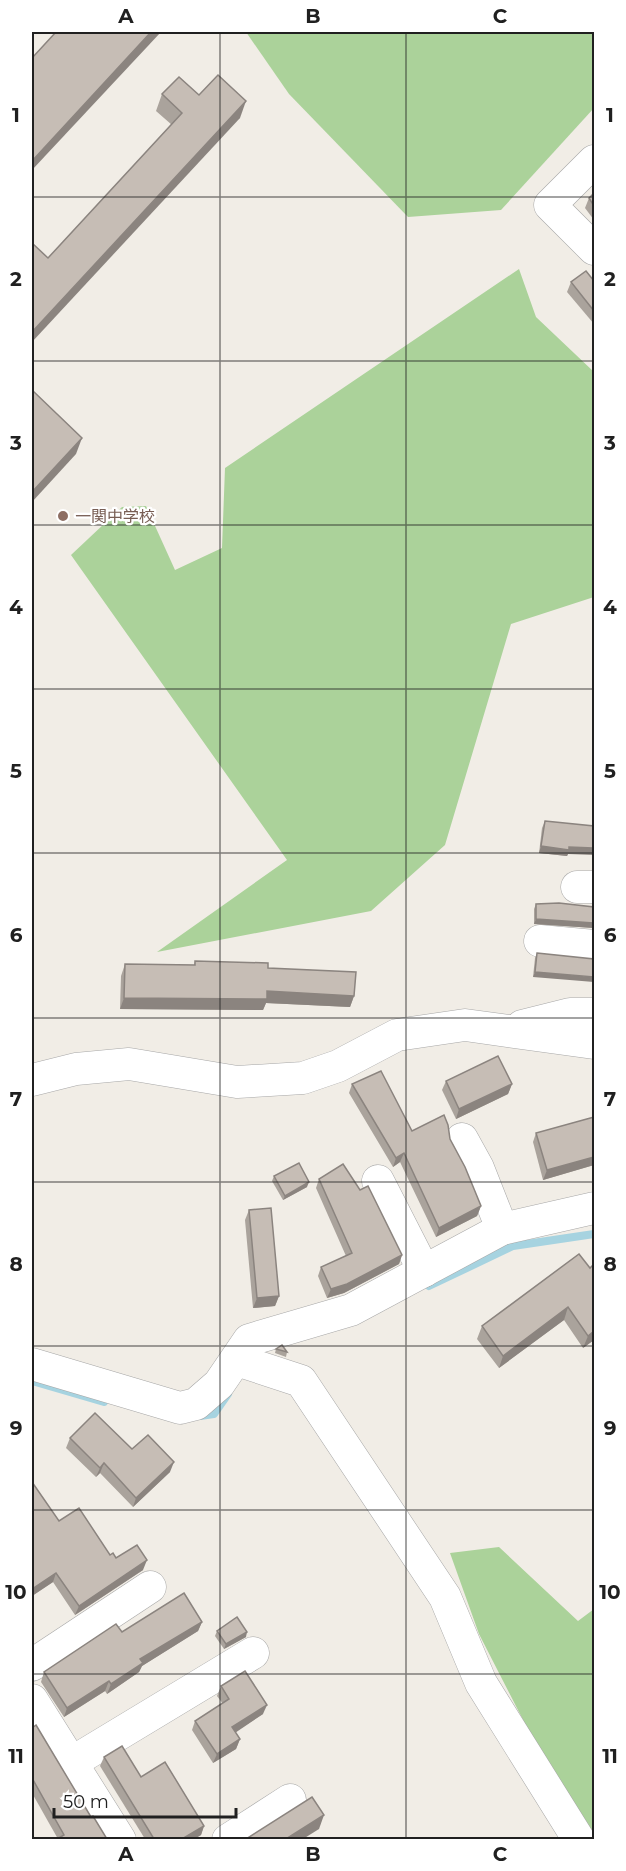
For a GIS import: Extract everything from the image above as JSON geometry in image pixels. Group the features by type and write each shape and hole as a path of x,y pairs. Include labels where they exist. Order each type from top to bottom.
{"street":[{"path":"594,161 550,205 594,249"},
{"path":"540,941 594,946"},
{"path":"507,1030 570,1014 594,1014"},
{"path":"32,1080 76,1069 129,1064 237,1082 303,1078 338,1066 397,1035 465,1025 594,1043"},
{"path":"462,1139 478,1167 502,1229"},
{"path":"378,1180 424,1271"},
{"path":"32,1364 180,1408 196,1404 219,1384 249,1340 351,1310 502,1229 594,1208"},
{"path":"237,1360 301,1381 445,1597 481,1683 579,1839"},
{"path":"32,1665 150,1587"},
{"path":"71,1763 253,1653"},
{"path":"32,1700 120,1839"},
{"path":"228,1839 290,1800"}],"green space":[{"path":"246,32 594,32 594,108 501,210 408,217 289,94"},
{"path":"519,269 536,317 594,372 594,597 511,624 445,845 371,911 157,952 287,860 71,555 122,507 146,506 175,570 222,548 225,468"},
{"path":"499,1547 578,1621 594,1609 594,1839 584,1839 479,1634 450,1553"}],"building":[{"path":"56,32 151,32 32,161 32,58"},
{"path":"218,75 246,101 32,332 32,243 48,258 182,113 162,94 179,77 199,95"},
{"path":"594,193 594,206 589,198"},
{"path":"586,271 594,281 594,311 571,282"},
{"path":"32,390 82,438 32,492"},
{"path":"545,821 594,826 594,848 569,847 569,850 541,846"},
{"path":"559,903 594,907 594,923 536,919 536,904"},
{"path":"537,953 594,959 594,977 535,972"},
{"path":"195,961 268,963 268,968 356,972 354,996 267,991 267,999 124,998 125,964 195,965"},
{"path":"498,1056 512,1084 459,1109 446,1081"},
{"path":"381,1071 412,1131 444,1115 450,1139 465,1167 481,1206 439,1228 404,1153 396,1158 352,1084"},
{"path":"594,1117 594,1157 547,1170 536,1133"},
{"path":"299,1163 309,1182 285,1196 274,1176"},
{"path":"343,1164 360,1190 368,1186 402,1255 347,1284 331,1289 321,1267 352,1253 319,1179"},
{"path":"271,1208 279,1296 257,1298 249,1210"},
{"path":"579,1254 590,1268 594,1264 594,1331 588,1336 568,1307 503,1356 482,1326"},
{"path":"282,1345 287,1352 276,1349"},
{"path":"95,1413 132,1449 148,1435 174,1462 136,1498 104,1463 100,1468 70,1438"},
{"path":"32,1482 59,1521 79,1508 110,1555 113,1553 116,1558 137,1545 147,1560 79,1606 56,1573 32,1589"},
{"path":"184,1593 202,1622 140,1659 143,1663 111,1684 109,1681 67,1708 44,1672 116,1624 122,1632"},
{"path":"237,1617 247,1632 226,1644 217,1631"},
{"path":"245,1671 267,1705 232,1727 240,1739 217,1754 195,1721 229,1699 221,1686"},
{"path":"36,1725 91,1817 93,1816 107,1839 57,1839 64,1835 32,1778 32,1728"},
{"path":"122,1746 141,1777 165,1762 204,1826 182,1839 154,1839 104,1757"},
{"path":"312,1797 324,1815 286,1839 246,1839"}],"waterway":[{"path":"429,1286 513,1246 594,1234"},
{"path":"32,1381 104,1402"},
{"path":"200,1416 214,1414 228,1394"}],"place":[{"name":"一関中学校","path":"63,516"}]}
